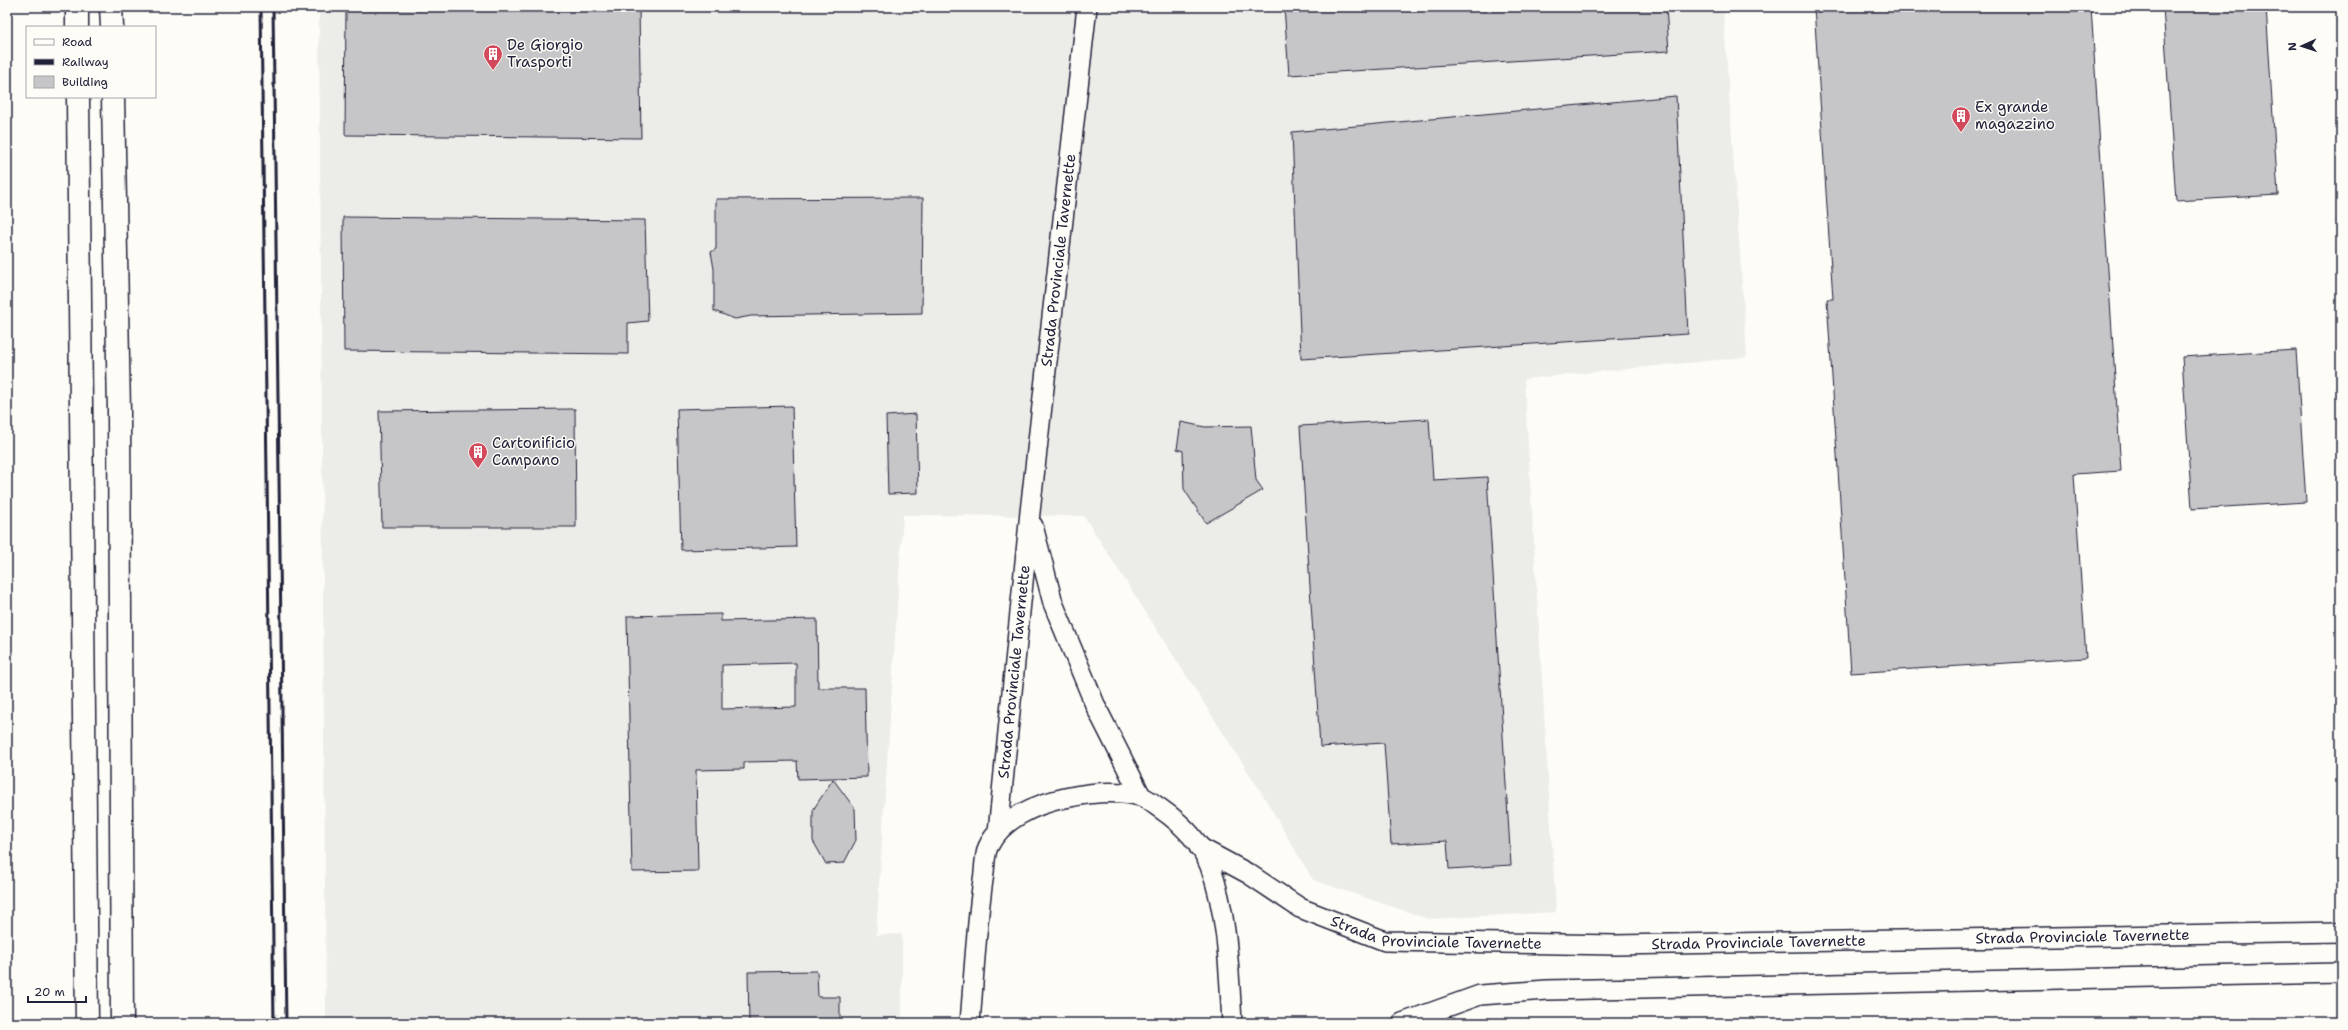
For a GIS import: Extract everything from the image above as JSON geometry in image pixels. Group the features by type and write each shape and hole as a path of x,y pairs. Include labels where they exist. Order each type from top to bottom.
{"highway":[{"path":"77,7 77,26"},
{"path":"111,7 112,26"},
{"path":"78,98 86,1023"},
{"path":"113,98 119,412 122,1023"}],"street":[{"name":"Strada Provinciale Tavernette","path":"998,832 1030,512 1087,7"},
{"name":"Strada Provinciale Tavernette","path":"1030,512 1053,603 1096,707 1141,796"},
{"path":"970,1023 980,905 988,848 998,832 1010,820 1048,801 1085,794 1102,793 1141,796 1177,820 1199,847 1210,866 1221,910 1229,974 1232,1023"},
{"name":"Strada Provinciale Tavernette","path":"1199,847 1249,874 1300,908 1385,941 1615,945 2341,932"},
{"path":"1402,1023 1480,995 1547,990 2341,974"}],"shaded area":[{"path":"319,7 1723,7 1747,357 1524,379 1556,912 1429,919 1313,880 1261,792 1084,516 903,515 876,935 902,934 902,1023 326,1023"}],"building":[{"name":"De Giorgio Trasporti","path":"346,7 639,8 641,138 345,135"},
{"path":"1284,7 1666,7 1669,51 1289,75"},
{"path":"1814,7 2091,7 2121,471 2074,474 2086,658 1851,673 1827,299 1833,299"},
{"path":"2163,7 2266,7 2278,195 2176,201"},
{"path":"1676,96 1688,334 1301,359 1292,132"},
{"path":"923,198 922,313 751,316 735,319 714,311 714,269 711,252 716,249 716,199"},
{"path":"343,217 645,220 648,321 628,323 628,354 344,351"},
{"path":"2296,350 2306,502 2192,509 2182,357"},
{"path":"792,406 796,547 681,550 677,409"},
{"name":"Cartonificio Campano","path":"575,409 576,527 382,527 379,411"},
{"path":"916,414 918,493 888,494 886,416"},
{"path":"1429,419 1433,480 1487,477 1511,865 1449,869 1447,841 1391,844 1384,743 1320,747 1300,426"},
{"path":"1181,422 1205,427 1251,426 1256,480 1263,490 1206,523 1184,489 1183,451 1177,449"},
{"path":"721,614 721,621 817,619 818,688 865,688 867,777 798,779 797,761 744,762 744,769 696,770 698,871 632,872 627,616","holes":["796,663 796,707 722,709 722,665"]},
{"path":"833,779 855,809 856,840 844,863 826,864 813,841 813,810"},
{"path":"817,971 818,997 840,997 840,1023 749,1023 748,972"}],"railway":[{"path":"261,7 274,1023"},
{"path":"273,7 286,1023"}],"place":[{"name":"De Giorgio Trasporti","path":"493,71"},
{"name":"Ex grande magazzino","path":"1961,133"},
{"name":"Cartonificio Campano","path":"478,469"}]}
